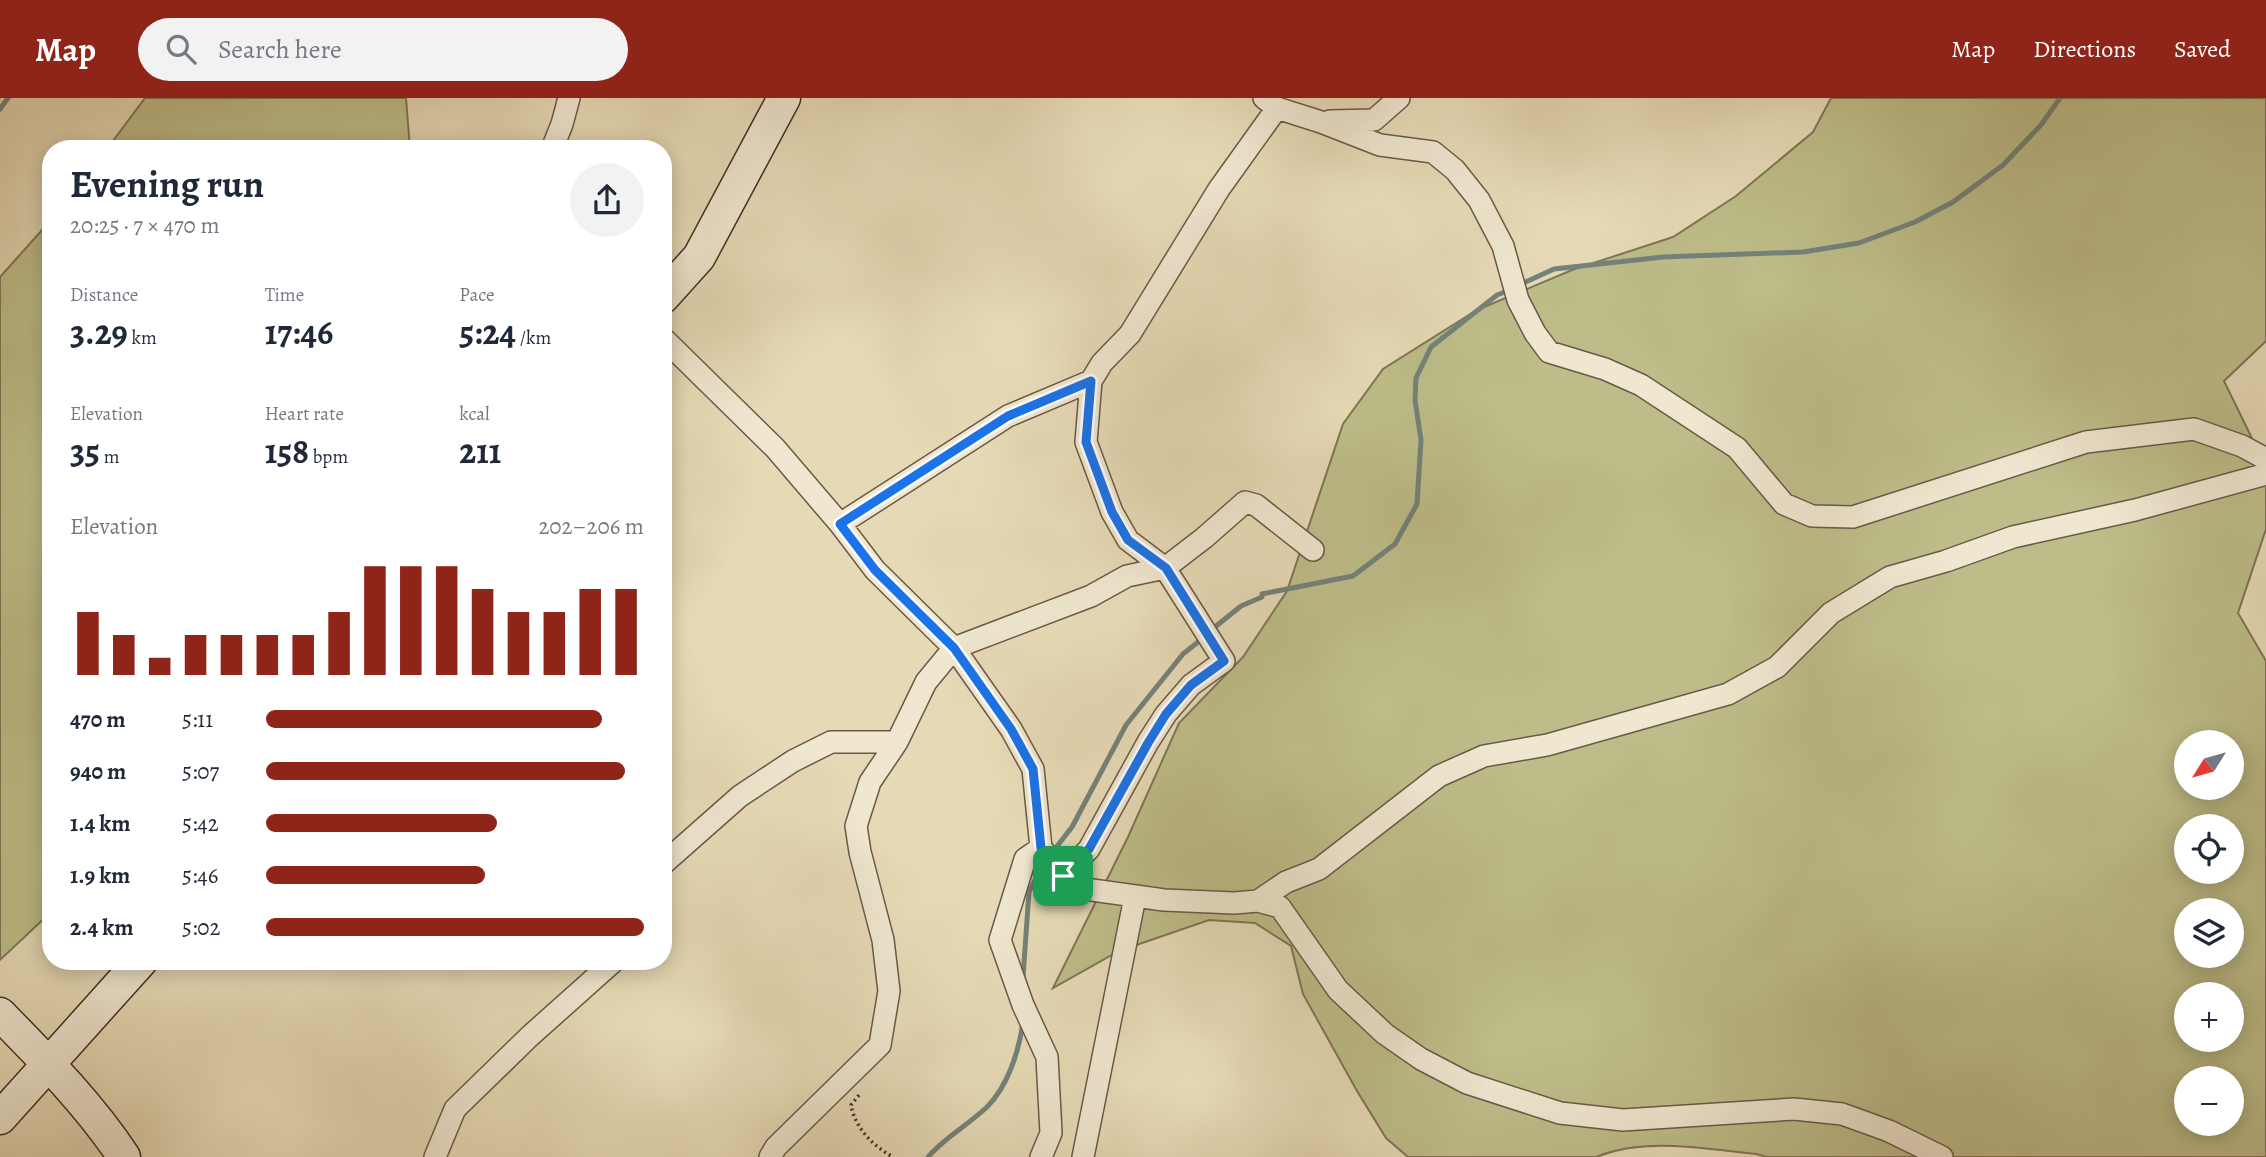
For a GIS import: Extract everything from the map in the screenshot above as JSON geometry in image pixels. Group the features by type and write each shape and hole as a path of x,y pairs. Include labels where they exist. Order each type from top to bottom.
{"street":[{"path":"556,140 569,98"},
{"path":"672,288 699,257 784,98"},
{"path":"1321,122 1374,120 1399,98"},
{"path":"1063,876 1089,849 1166,714 1191,685 1224,661 1166,568 1128,540 1112,512 1086,442 1091,381 1102,363 1130,334 1270,103 1380,145 1433,152 1455,170 1479,200 1503,246 1518,300 1535,333 1549,352 1605,369 1641,385 1737,447 1784,504 1812,516 1853,517 2086,442 2194,429 2242,446 2266,459"},
{"path":"672,347 775,448 875,570 954,648 1011,729 1033,769 1041,848 1063,876 1084,889 1135,897 1234,903 1258,901 1280,907 1338,990 1385,1034 1421,1059 1467,1083 1560,1113 1623,1120 1756,1110 1794,1109 1842,1114 1889,1131 1942,1157"},
{"path":"840,524 1008,416 1091,381"},
{"path":"1258,901 1286,882 1319,869 1439,776 1484,756 1547,745 1728,694 1777,667 1831,612 1890,577 1946,561 2013,537 2134,510 2266,474"},
{"path":"769,1157 880,1045 889,991 883,940 856,826 870,782 897,742 926,682 954,648 1091,596 1127,576 1166,568 1245,502 1256,505 1313,550"},
{"path":"672,856 740,796 793,761 831,742 897,742"},
{"path":"1041,848 1025,859 1000,940 1023,1006 1047,1057 1051,1133 1041,1157"},
{"path":"1083,1157 1135,897"},
{"path":"0,1118 133,970"},
{"path":"435,1157 455,1109 530,1036 604,970"},
{"path":"0,1014 107,1130 124,1157"}],"path":[{"path":"865,1089 852,1105 853,1118 866,1136 892,1157"}],"green space":[{"path":"145,98 406,98 409,140 114,140"},
{"path":"1831,98 2266,98 2266,341 2224,381 2266,467 2266,529 2238,613 2266,661 2266,1157 1767,1157 1696,1147 1655,1146 1635,1147 1596,1157 1408,1157 1386,1138 1303,994 1291,946 1255,923 1209,920 1119,951 1053,988 1128,837 1179,723 1243,657 1287,591 1343,424 1383,369 1477,310 1572,270 1673,237 1736,196 1813,132"},
{"path":"42,230 42,920 0,960 0,277"}],"waterway":[{"path":"0,109 8,98"},
{"path":"1519,285 1554,269 1663,257 1803,252 1859,243 1915,222 1953,202 2003,165 2041,125 2060,98"},
{"path":"1210,631 1241,606 1262,597 1262,594 1353,576 1395,544 1417,504 1421,440 1415,400 1416,378 1431,347 1497,295 1510,290"},
{"path":"1051,854 1072,827 1126,725 1183,654 1203,638"},
{"path":"1023,977 1029,892 1044,862"},
{"path":"928,1157 994,1099 1011,1068 1023,1022"}],"route":[{"path":"1091,381 1086,442 1112,512 1128,540 1166,568 1224,661 1191,685 1166,714 1089,849 1063,876 1041,848 1033,769 1011,729 954,648 875,570 840,524 1008,416 1091,381"}]}
